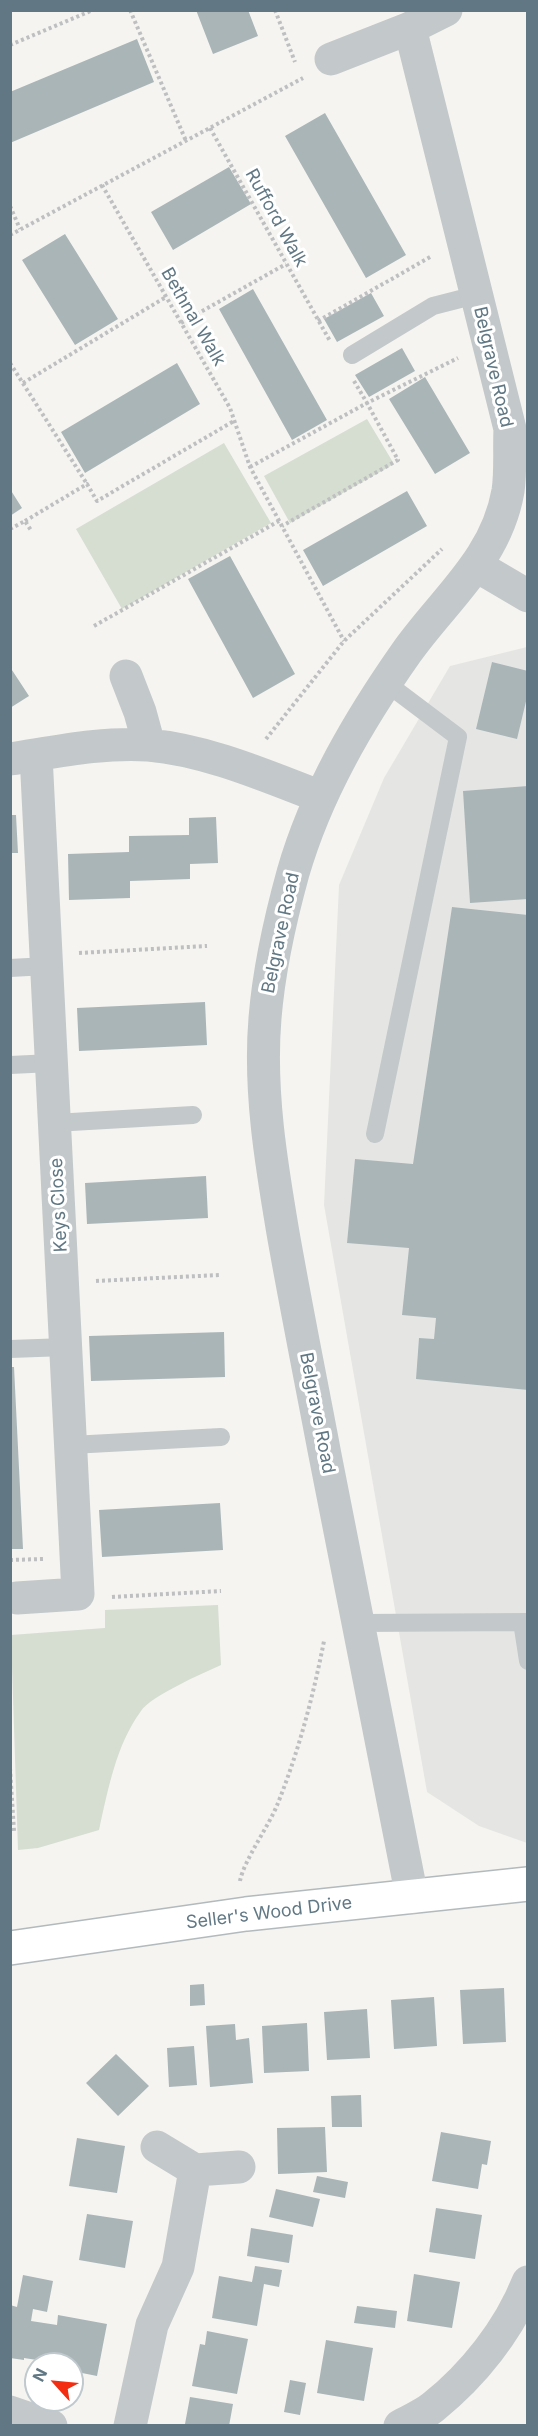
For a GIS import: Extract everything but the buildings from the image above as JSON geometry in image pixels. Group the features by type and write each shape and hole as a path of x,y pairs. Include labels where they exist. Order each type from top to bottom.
{"street":[{"path":"331,59 410,28 446,10"},
{"name":"Belgrave Road","path":"410,28 510,429 508,486 503,511 477,566 410,647 385,682 340,757 321,796 294,869 276,941 265,1018 264,1096 270,1153 292,1281 412,1897"},
{"path":"477,566 528,596"},
{"path":"126,676 140,712 149,745"},
{"name":"Keys Close","path":"78,1594 46,960 23,757 90,746 149,745 243,768 321,796"},
{"path":"17,1598 78,1594"},
{"name":"Seller's Wood Drive","path":"10,1948 246,1914 528,1884"},
{"path":"157,2147 195,2170 239,2167"},
{"path":"130,2426 152,2325 178,2267 195,2170"},
{"path":"400,2426 438,2417 517,2310 528,2282"},
{"path":"10,2412 51,2426"}],"lane":[{"path":"352,355 433,306 476,295"},
{"path":"375,1134 458,737 385,682"},
{"path":"10,968 46,960"},
{"path":"10,1065 52,1063"},
{"path":"54,1123 193,1115"},
{"path":"10,1349 66,1347"},
{"path":"71,1445 221,1437"},
{"path":"358,1623 525,1622 528,1661"}],"path":[{"path":"10,45 93,10"},
{"path":"130,10 186,141"},
{"path":"10,235 302,79 275,10"},
{"name":"Rufford Walk","path":"210,128 318,321 462,239"},
{"name":"Bethnal Walk","path":"102,185 230,408 250,467 344,640"},
{"path":"10,206 20,229"},
{"path":"181,323 286,264"},
{"path":"23,383 166,297"},
{"path":"250,467 367,403 489,343"},
{"path":"10,363 97,501 234,421"},
{"path":"282,526 398,460 367,403"},
{"path":"10,530 87,484"},
{"path":"25,521 32,532"},
{"path":"94,626 279,521"},
{"path":"243,768 344,640 448,543"},
{"path":"46,960 207,946"},
{"path":"63,1283 219,1275"},
{"path":"78,1594 104,1597 221,1591"},
{"path":"246,1914 240,1879 277,1806 299,1745 313,1699 327,1629 358,1623"},
{"path":"10,1768 14,1832 10,1832"}],"shaded area":[{"path":"367,419 394,464 290,523 264,476"},
{"path":"224,443 271,523 122,609 76,529"},
{"path":"527,647 527,1843 479,1826 427,1792 324,1205 339,885 384,778 450,666"},
{"path":"218,1605 221,1665 166,1692 141,1711 132,1724 119,1753 99,1830 38,1848 18,1850 11,1635 105,1628 105,1610"}]}
